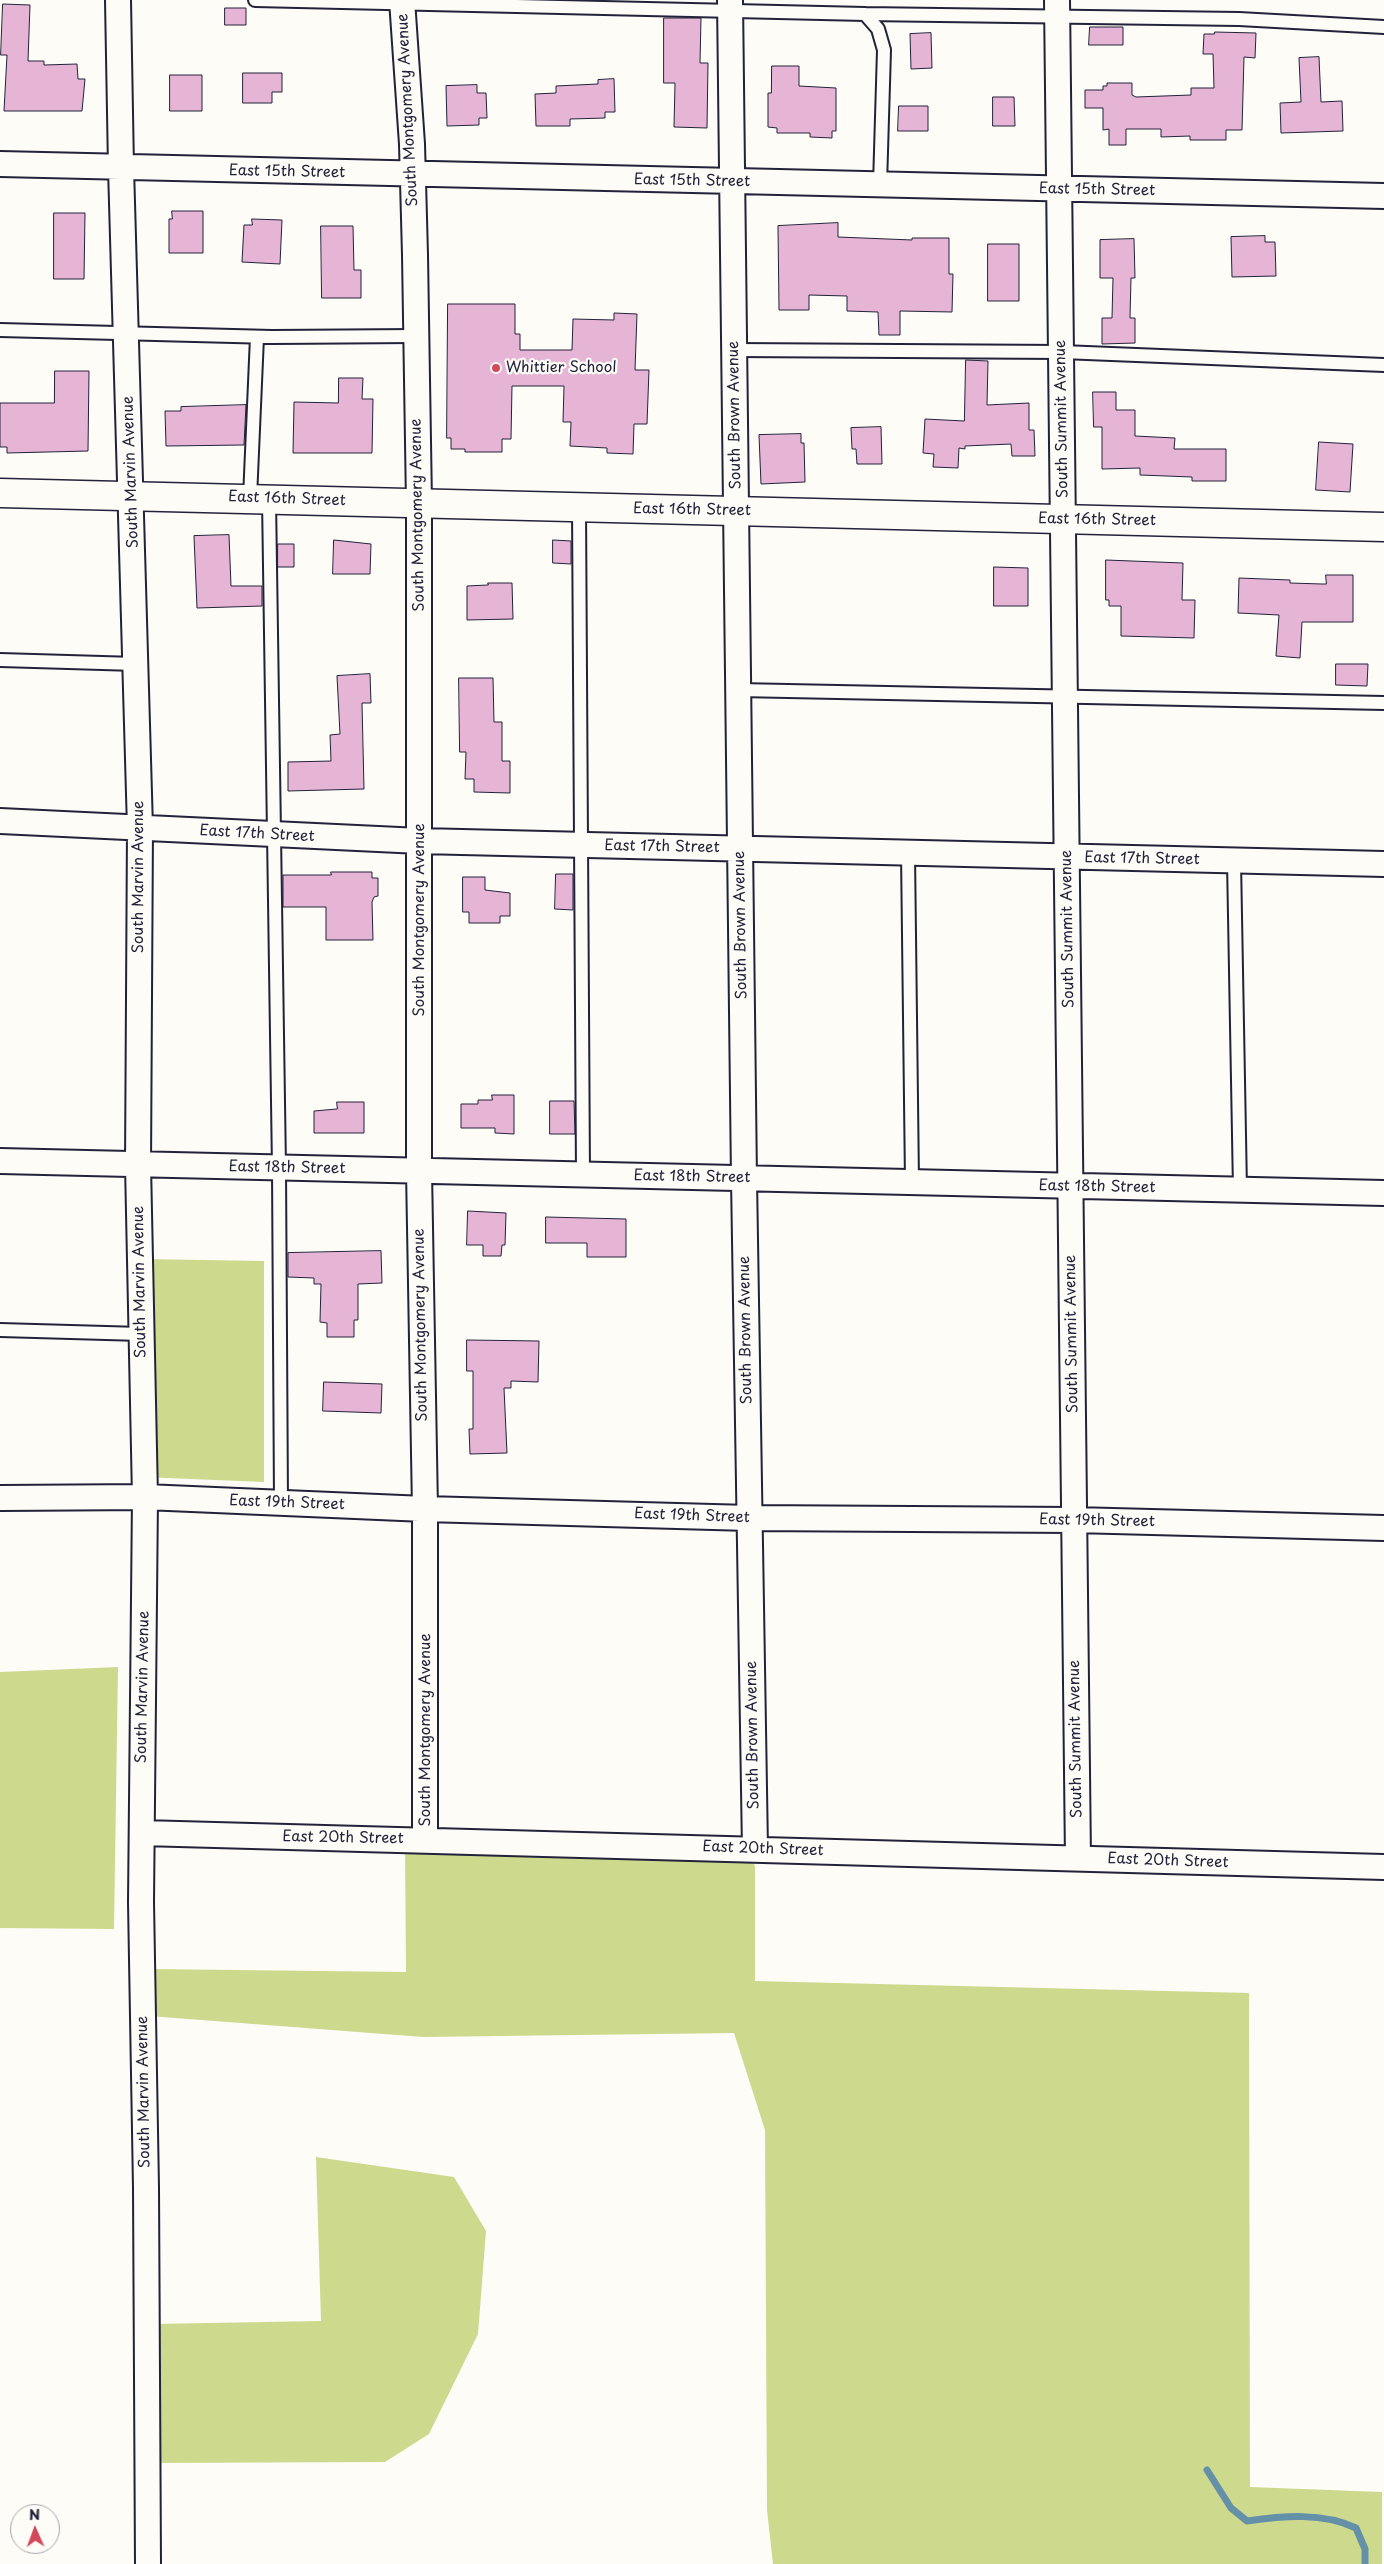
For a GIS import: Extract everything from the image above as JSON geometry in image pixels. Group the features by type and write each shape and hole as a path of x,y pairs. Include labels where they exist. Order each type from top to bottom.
{"street":[{"name":"South Marvin Avenue","path":"118,0 140,828 138,1165 145,1497 142,1833 148,2564"},
{"name":"South Montgomery Avenue","path":"402,2 412,175 419,503 419,1171 425,1509 425,1840"},
{"name":"South Brown Avenue","path":"730,5 754,1849"},
{"name":"South Summit Avenue","path":"1057,9 1078,1858"},
{"name":"East 15th Street","path":"0,164 1384,196"},
{"name":"East 16th Street","path":"0,493 1384,527"},
{"name":"East 17th Street","path":"0,821 420,841 1067,858 1384,864"},
{"name":"East 18th Street","path":"0,1162 1384,1193"},
{"name":"East 19th Street","path":"0,1498 145,1497 425,1509 749,1518 1074,1520 1384,1528"},
{"name":"East 20th Street","path":"142,1833 1384,1867"}],"lane":[{"path":"255,0 730,5 865,14 1057,9 1384,27"},
{"path":"865,14 878,29 884,50 880,185"},
{"path":"0,330 257,337 416,336"},
{"path":"257,337 259,498 273,835 279,1168 281,1503"},
{"path":"735,350 1062,352 1384,365"},
{"path":"579,507 583,1175"},
{"path":"0,660 136,664"},
{"path":"738,690 1384,703"},
{"path":"908,853 912,1182"},
{"path":"1234,861 1240,1190"},
{"path":"0,1330 141,1334"}],"green space":[{"path":"143,1259 264,1261 264,1482 142,1477"},
{"path":"118,1667 114,1929 0,1928 0,1672"},
{"path":"405,1843 750,1856 755,1866 755,1981 1249,1993 1250,2487 1382,2492 1382,2564 773,2564 767,2510 765,2130 734,2033 423,2037 149,2016 150,1969 406,1972"},
{"path":"316,2157 454,2177 486,2231 478,2334 429,2434 385,2462 149,2463 152,2324 321,2321"}],"building":[{"path":"3,4 30,5 28,61 44,61 44,65 77,64 78,79 85,79 82,111 4,111 7,55 1,55"},
{"path":"225,8 246,8 246,25 225,25"},
{"path":"664,18 701,18 700,63 708,63 707,128 674,127 675,83 664,83"},
{"path":"1090,27 1123,27 1123,45 1089,45"},
{"path":"1215,32 1256,33 1255,58 1244,57 1242,130 1226,130 1226,140 1190,140 1190,136 1161,137 1161,129 1126,129 1126,145 1109,145 1109,129 1103,130 1103,108 1085,108 1085,90 1103,90 1103,86 1107,86 1107,83 1132,83 1132,95 1136,97 1191,95 1191,88 1214,88 1213,54 1203,54 1204,34 1214,34"},
{"path":"931,33 932,68 911,69 910,34"},
{"path":"1319,57 1321,102 1342,101 1343,131 1281,133 1280,103 1301,102 1299,58"},
{"path":"772,66 799,66 799,86 836,88 836,131 832,131 832,138 810,137 810,133 777,133 777,128 768,127 768,93 771,93"},
{"path":"243,73 282,73 282,92 272,92 272,103 243,103"},
{"path":"170,75 202,75 202,111 170,111"},
{"path":"614,79 615,112 605,112 605,118 570,119 570,126 536,126 535,94 556,93 556,86 598,84 598,80"},
{"path":"477,85 477,93 486,93 487,118 479,118 479,125 447,126 446,86"},
{"path":"993,97 1014,97 1015,126 993,126"},
{"path":"899,106 928,106 928,131 898,131"},
{"path":"172,211 203,211 203,253 169,253 169,219 172,219"},
{"path":"54,213 85,213 84,279 54,279"},
{"path":"252,219 282,220 280,264 242,262 244,225 252,225"},
{"path":"838,223 838,237 912,240 912,238 949,238 949,274 953,274 952,312 900,311 900,335 879,335 878,312 847,311 847,296 809,295 809,310 779,310 778,226"},
{"path":"321,226 353,226 354,270 361,270 361,298 322,298"},
{"path":"1265,236 1265,242 1275,242 1276,276 1232,277 1231,237"},
{"path":"1134,239 1135,278 1131,278 1130,318 1135,318 1135,343 1102,344 1102,318 1112,318 1113,278 1100,278 1100,240"},
{"path":"988,244 1019,244 1019,301 988,301"},
{"path":"448,304 515,304 515,334 520,334 520,350 572,350 573,319 614,320 614,313 637,314 635,370 649,370 647,424 634,424 633,454 607,453 607,448 570,446 571,422 563,422 564,386 512,386 511,439 502,439 502,452 465,452 465,449 451,449 451,438 447,438"},
{"path":"966,360 988,361 987,405 1029,403 1029,430 1034,430 1035,456 1012,456 1011,444 965,446 965,449 959,448 958,468 933,467 934,454 923,453 925,419 964,421"},
{"path":"55,371 89,371 88,451 7,453 7,447 0,447 0,403 54,403"},
{"path":"339,378 363,378 362,399 373,399 372,453 293,453 294,402 338,403"},
{"path":"1093,392 1116,392 1116,410 1135,410 1135,436 1175,438 1174,449 1226,449 1226,481 1192,481 1192,477 1140,475 1140,468 1102,469 1102,427 1094,427"},
{"path":"246,405 244,445 166,446 165,411 181,411 181,407"},
{"path":"881,427 882,464 857,464 856,449 852,449 851,428"},
{"path":"801,434 801,443 804,443 805,482 761,484 759,435"},
{"path":"1319,442 1353,444 1350,492 1316,490"},
{"path":"229,535 231,586 262,586 262,606 197,608 194,536"},
{"path":"334,540 371,544 370,574 333,574"},
{"path":"553,540 571,541 571,564 553,563"},
{"path":"278,544 294,544 294,567 278,567"},
{"path":"1106,560 1183,563 1182,600 1195,600 1194,638 1121,636 1121,606 1109,606 1109,600 1106,600"},
{"path":"994,567 1028,568 1028,606 994,606"},
{"path":"1326,575 1353,575 1353,622 1302,622 1300,658 1276,656 1279,615 1238,613 1239,578 1290,580 1290,583 1326,584"},
{"path":"488,583 512,583 513,619 467,620 467,586 488,585"},
{"path":"1336,664 1368,664 1367,686 1336,685"},
{"path":"370,674 371,703 362,703 364,789 288,791 288,762 331,761 330,735 340,734 337,676"},
{"path":"459,678 493,678 494,722 502,722 502,761 510,761 510,793 474,792 474,779 465,779 466,752 460,752"},
{"path":"331,872 372,872 372,878 378,878 378,896 374,897 372,902 373,940 326,940 326,907 283,907 283,875 331,875"},
{"path":"556,874 573,874 573,910 555,909"},
{"path":"463,877 485,877 485,890 510,893 510,916 500,916 500,923 469,923 469,912 463,912"},
{"path":"492,1095 514,1095 514,1134 495,1133 495,1128 461,1128 461,1104 478,1104 478,1100 492,1100"},
{"path":"550,1101 574,1101 575,1134 550,1134"},
{"path":"337,1102 364,1102 364,1133 314,1133 314,1111 337,1109"},
{"path":"468,1211 506,1213 505,1245 502,1245 501,1256 483,1256 483,1245 467,1245"},
{"path":"546,1217 626,1219 626,1257 587,1257 587,1243 546,1243"},
{"path":"381,1251 382,1283 358,1284 358,1320 354,1320 354,1337 327,1337 327,1323 320,1322 321,1284 314,1284 314,1278 288,1277 288,1253"},
{"path":"467,1340 539,1341 538,1382 511,1381 511,1388 504,1388 507,1453 470,1454 469,1429 473,1429 473,1371 467,1371"},
{"path":"324,1382 382,1384 381,1413 323,1411"}],"waterway":[{"path":"1207,2470 1231,2508 1247,2521 1289,2517 1317,2517 1330,2519 1356,2528 1365,2549 1365,2564"}],"place":[{"name":"Whittier School","path":"496,368"}]}
